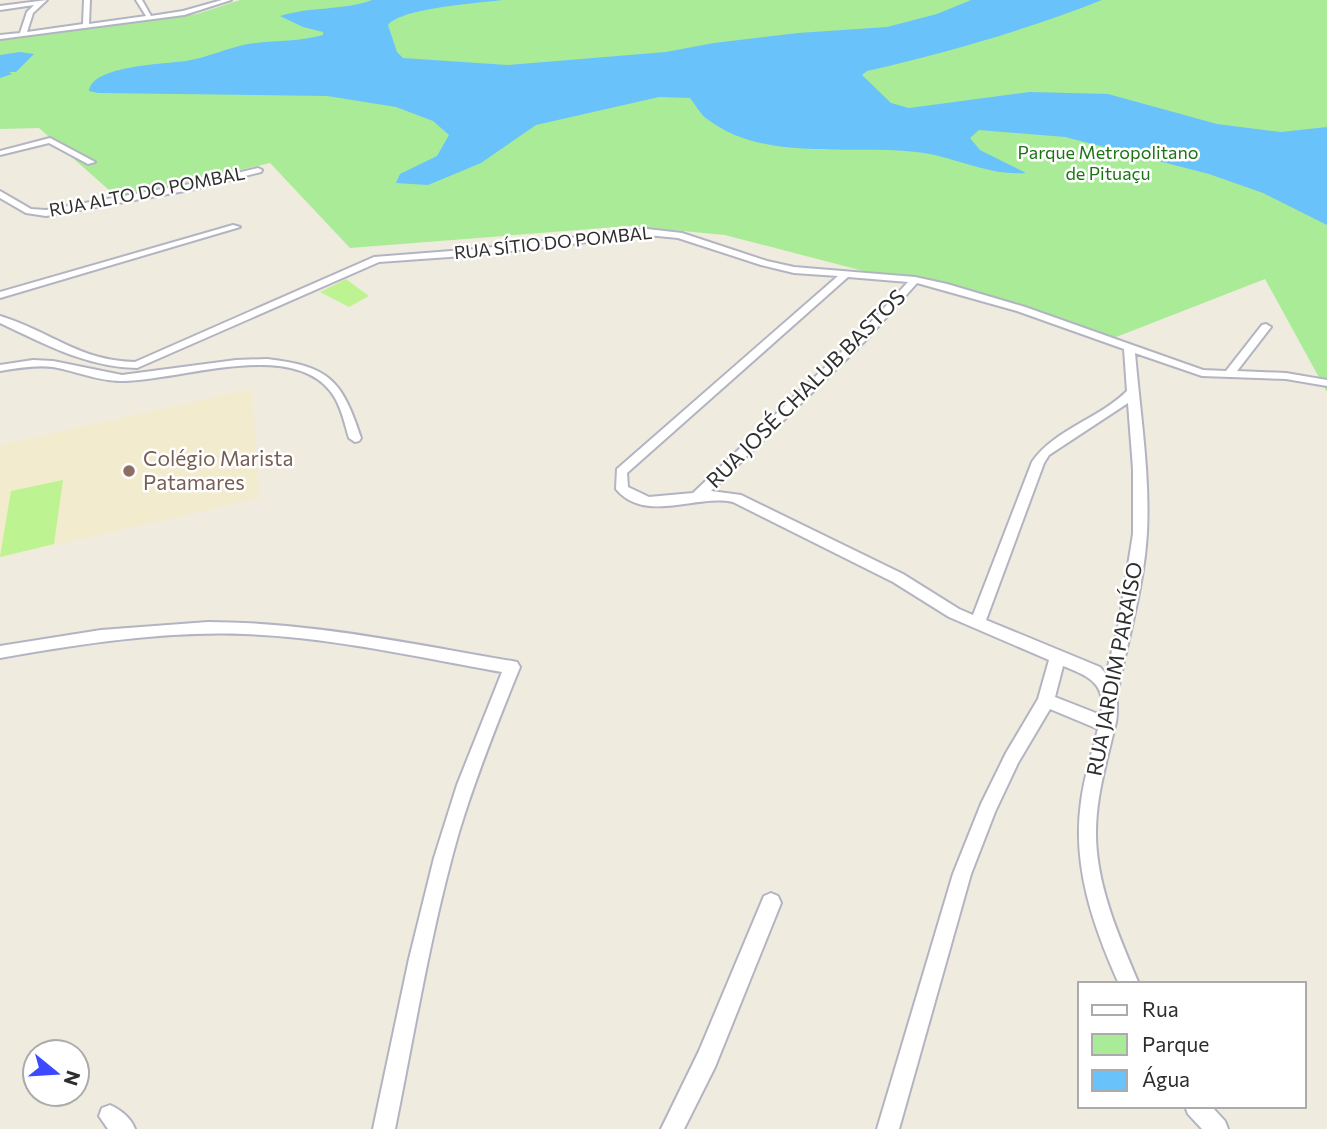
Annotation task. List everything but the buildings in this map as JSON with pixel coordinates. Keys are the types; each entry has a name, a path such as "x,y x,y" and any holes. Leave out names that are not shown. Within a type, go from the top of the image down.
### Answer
{"street":[{"path":"86,26 87,0"},
{"path":"139,0 149,17"},
{"path":"0,37 193,11 228,0"},
{"path":"254,0 267,0"},
{"path":"23,34 30,12 42,2"},
{"path":"0,8 42,2"},
{"path":"0,153 50,140 91,162"},
{"name":"RUA ALTO DO POMBAL","path":"0,194 29,211 46,213 190,187 258,170"},
{"path":"0,295 236,227"},
{"name":"RUA SÍTIO DO POMBAL","path":"0,319 79,355 114,364 137,365 377,259 477,253 632,232 679,235 779,267 915,280 994,300 1195,371 1286,376 1327,383"},
{"path":"845,275 621,472 622,489 631,497 659,503 725,494 736,498 898,578 954,613 1094,672 1103,681 1109,694"},
{"name":"RUA JOSÉ CHALUB BASTOS","path":"697,497 863,337 915,280"},
{"path":"1229,374 1266,327"},
{"name":"RUA JARDIM PARAÍSO","path":"1128,982 1104,929 1092,878 1087,840 1088,806 1110,710 1109,694 1125,628 1140,534 1140,479 1129,347"},
{"path":"0,368 51,364 120,378 227,363 281,363 311,372 327,381 338,393 355,438"},
{"path":"977,624 1038,462 1045,453 1119,405 1131,393"},
{"path":"0,652 113,637 227,628 275,630 341,639 512,667 469,778 443,855 421,945 384,1129"},
{"path":"888,1129 962,874 1007,768 1046,701 1057,657"},
{"path":"1046,701 1107,725"},
{"path":"672,1129 707,1059 771,903"},
{"path":"1198,1108 1217,1129"}],"shaded area":[{"name":"Colégio Marista Patamares","path":"252,389 259,498 0,558 0,445"}],"green space":[{"name":"Parque Metropolitano de Pituaçu","path":"240,0 1327,0 1327,392 1265,279 1111,339 994,298 936,282 875,274 725,235 629,226 350,248 270,163 118,198 39,128 0,129 0,39 197,14"},
{"path":"346,279 369,296 349,307 320,292"},
{"path":"63,480 54,544 0,557 11,491"}],"water":[{"path":"372,0 503,0 424,10 396,19 388,25 397,52 403,58 507,65 666,52 798,33 887,27 937,14 971,0 1102,0 1015,31 867,71 862,75 891,103 909,108 1030,92 1108,94 1217,124 1281,132 1327,127 1327,225 1263,193 1209,174 1065,137 979,130 970,138 980,150 1026,173 997,172 916,152 808,149 755,142 730,133 707,119 690,98 659,97 536,125 481,163 428,185 396,183 400,174 437,156 449,135 433,121 396,107 327,96 89,91 93,82 103,76 131,67 194,60 248,44 323,35 323,32 303,27 280,16"},
{"path":"20,52 34,54 16,72 9,72 12,74 0,78 0,55"}],"place":[{"name":"Colégio Marista Patamares","path":"129,471"}]}
